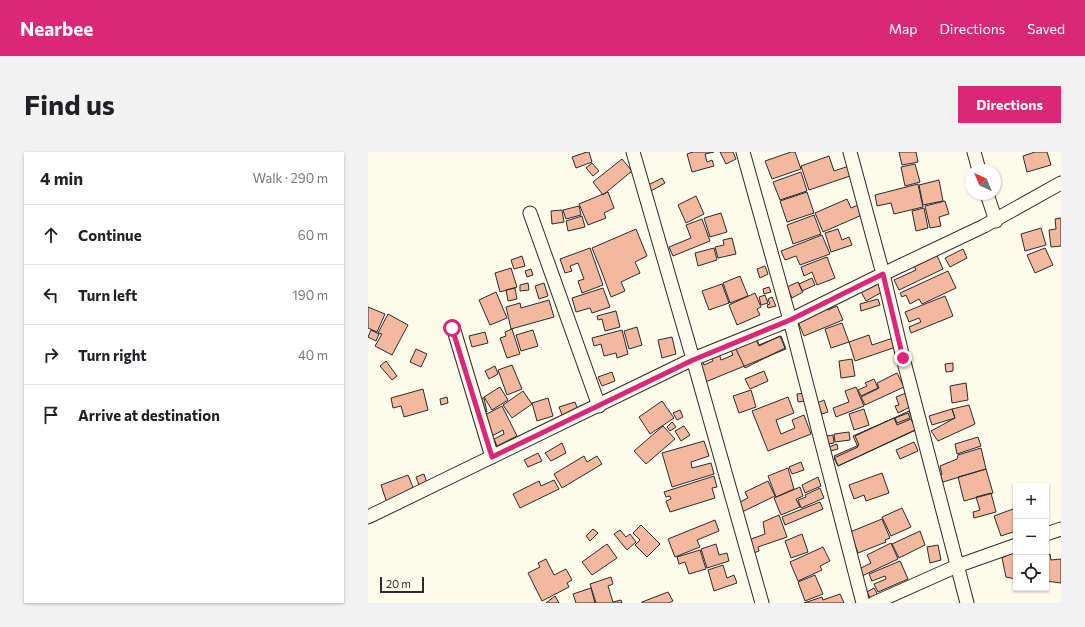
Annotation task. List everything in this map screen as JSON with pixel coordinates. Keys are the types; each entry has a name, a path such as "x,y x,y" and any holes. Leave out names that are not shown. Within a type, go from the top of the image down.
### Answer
{"street":[{"path":"633,152 762,603"},
{"path":"743,152 790,320 863,603"},
{"path":"850,152 883,274 903,358 967,603"},
{"path":"974,152 978,164"},
{"path":"368,517 693,360 790,320 996,220 1061,183"},
{"path":"989,200 996,220"},
{"path":"530,213 599,406"},
{"path":"452,328 492,457"},
{"path":"1049,533 1061,529"},
{"path":"874,603 957,566 1013,546"}],"building":[{"path":"589,152 592,162 576,168 572,157"},
{"path":"693,152 714,152 705,154 707,162 712,160 714,166 692,172 687,154"},
{"path":"720,152 733,152 736,159 726,164"},
{"path":"795,152 801,169 772,179 765,161"},
{"path":"899,152 916,152 918,162 902,165"},
{"path":"1035,152 1047,152 1051,165 1027,172 1023,156"},
{"path":"829,156 834,171 849,166 853,175 809,190 801,166"},
{"path":"622,159 632,171 603,195 593,182"},
{"path":"592,163 599,171 593,176 586,168"},
{"path":"915,164 920,182 905,186 901,167"},
{"path":"801,172 807,191 780,200 773,182"},
{"path":"662,178 665,183 651,191 648,185"},
{"path":"939,180 943,201 923,205 919,185"},
{"path":"918,184 923,207 894,214 891,203 877,206 875,195"},
{"path":"608,192 614,208 604,213 606,218 588,225 579,204"},
{"path":"807,192 814,213 787,222 780,201"},
{"path":"696,196 704,214 686,223 678,205"},
{"path":"847,199 851,208 858,205 862,215 823,232 815,213"},
{"path":"945,201 949,214 939,217 941,226 930,228 925,206"},
{"path":"579,206 581,215 566,219 563,210"},
{"path":"924,208 928,228 916,231 912,211"},
{"path":"562,210 564,222 552,224 551,211"},
{"path":"721,213 727,232 710,237 704,218"},
{"path":"814,215 821,234 793,244 787,225"},
{"path":"582,216 585,227 568,231 566,221"},
{"path":"1061,218 1061,246 1051,247 1049,230 1056,229 1055,219"},
{"path":"702,219 710,241 673,256 669,247 691,238 686,225"},
{"path":"1041,228 1046,245 1025,251 1021,234"},
{"path":"636,229 647,256 635,262 640,273 621,282 625,291 611,297 592,248"},
{"path":"838,229 842,240 849,237 852,245 831,252 825,233"},
{"path":"822,235 830,254 800,265 796,256 785,260 781,251"},
{"path":"732,238 736,254 718,258 715,247 724,245 723,240"},
{"path":"590,248 603,285 582,293 578,281 584,279 578,263 570,266 572,271 565,273 560,259"},
{"path":"714,248 717,260 698,266 695,253"},
{"path":"1045,248 1053,265 1035,273 1027,255"},
{"path":"963,249 967,258 950,267 945,258"},
{"path":"935,251 943,269 899,290 894,280 916,270 912,261"},
{"path":"522,256 525,266 514,269 511,260"},
{"path":"827,257 835,278 817,285 812,272 804,276 801,267"},
{"path":"765,266 768,274 760,278 757,269"},
{"path":"511,268 517,287 500,292 495,273"},
{"path":"531,269 533,275 527,277 525,271"},
{"path":"948,271 956,288 922,304 919,299 910,304 906,295 902,297 900,293"},
{"path":"740,276 748,296 730,303 723,283"},
{"path":"875,277 882,292 866,301 858,286"},
{"path":"812,278 815,285 802,291 799,284"},
{"path":"798,282 803,292 792,298 787,287"},
{"path":"528,283 529,290 520,291 520,285"},
{"path":"544,283 548,296 539,299 535,286"},
{"path":"722,284 729,303 709,310 702,291"},
{"path":"769,287 771,292 764,294 763,289"},
{"path":"515,288 517,299 508,301 506,290"},
{"path":"603,288 610,307 592,313 590,308 576,312 572,298"},
{"path":"496,292 507,318 490,325 479,300"},
{"path":"755,293 761,307 757,309 760,315 737,325 729,305"},
{"path":"765,295 768,303 761,305 759,297"},
{"path":"945,296 953,316 911,333 909,327 921,322 919,318 909,322 905,312"},
{"path":"772,297 776,306 768,308 767,305 770,304 768,299"},
{"path":"878,299 880,305 861,311 860,304"},
{"path":"549,300 554,317 511,329 506,307 520,303 521,308"},
{"path":"825,303 828,310 837,306 843,320 804,336 795,315"},
{"path":"368,307 385,314 377,332 368,328"},
{"path":"616,311 620,327 605,331 602,319 598,320 597,316"},
{"path":"388,314 408,325 392,355 375,346 382,334 378,333"},
{"path":"842,323 849,342 831,348 825,329"},
{"path":"637,327 642,345 629,349 624,331"},
{"path":"512,329 520,354 507,358 500,338 506,336 505,332"},
{"path":"371,330 379,334 376,341 368,337"},
{"path":"533,330 538,346 521,351 516,335"},
{"path":"622,330 628,354 617,358 616,353 604,356 601,344 594,346 592,338"},
{"path":"485,332 488,343 472,347 469,336"},
{"path":"869,335 872,345 893,338 896,347 855,361 849,342"},
{"path":"780,336 785,348 745,368 735,347 755,338 759,346"},
{"path":"781,336 786,349 703,383 694,361 702,358 704,365 713,361 711,357 719,353 721,360 733,355 730,348 756,337 759,345"},
{"path":"672,337 676,354 662,358 658,340"},
{"path":"416,349 427,354 421,367 410,362"},
{"path":"852,359 855,376 841,378 839,361"},
{"path":"386,361 397,376 392,380 380,366"},
{"path":"953,363 953,371 946,372 945,364"},
{"path":"512,365 522,389 507,395 498,370"},
{"path":"495,366 498,374 489,379 485,371"},
{"path":"764,371 768,381 750,389 745,379"},
{"path":"612,372 615,381 602,386 598,377"},
{"path":"897,373 904,387 865,405 861,397 879,388 877,383"},
{"path":"874,379 878,388 861,396 858,390 867,386 865,383"},
{"path":"966,383 968,400 952,403 950,386"},
{"path":"500,387 508,400 492,410 484,397"},
{"path":"856,387 864,406 836,417 833,408 849,402 845,391"},
{"path":"423,389 428,410 404,417 401,406 393,408 391,398"},
{"path":"751,390 756,407 739,413 733,396"},
{"path":"523,391 532,404 512,418 503,405"},
{"path":"805,393 806,401 798,402 797,394"},
{"path":"906,393 912,406 898,413 895,406 899,405 896,397"},
{"path":"447,397 448,403 441,405 440,399"},
{"path":"788,397 794,413 776,420 781,434 795,428 792,420 804,415 811,434 768,451 752,411"},
{"path":"484,398 487,412 481,413 477,399"},
{"path":"548,398 553,416 537,421 532,403"},
{"path":"824,400 828,412 822,414 817,403"},
{"path":"662,401 674,418 650,434 639,417"},
{"path":"575,402 578,410 562,415 559,407"},
{"path":"969,405 975,424 938,441 931,431 955,418 952,409"},
{"path":"502,406 517,436 497,446 494,439 504,434 503,430 492,436 483,416"},
{"path":"864,409 869,425 854,430 849,414"},
{"path":"952,409 955,418 932,425 929,416"},
{"path":"680,410 683,417 677,420 673,413"},
{"path":"909,411 917,429 838,466 834,456 859,445 855,436"},
{"path":"908,413 910,418 897,423 895,418"},
{"path":"894,418 897,425 911,419 916,430 838,466 834,458 858,447 853,436"},
{"path":"672,422 676,427 670,431 667,427"},
{"path":"663,426 675,439 646,464 634,451"},
{"path":"684,426 690,435 681,441 675,431"},
{"path":"849,432 850,440 835,442 834,434"},
{"path":"833,435 834,443 828,444 827,436"},
{"path":"978,437 981,446 957,454 955,444"},
{"path":"704,441 709,456 691,462 692,468 711,463 714,474 672,487 662,453"},
{"path":"914,442 918,451 900,459 896,450"},
{"path":"562,443 566,453 551,461 545,453"},
{"path":"837,444 838,449 830,451 829,447"},
{"path":"981,448 986,469 943,482 940,476 942,474 940,466 957,459 958,455"},
{"path":"538,453 542,461 528,467 524,460"},
{"path":"584,456 587,462 597,456 602,464 562,488 554,474"},
{"path":"801,462 804,470 792,474 789,467"},
{"path":"788,468 794,489 776,497 768,476"},
{"path":"986,469 993,493 964,501 958,477"},
{"path":"882,473 889,493 866,501 864,495 854,499 849,485"},
{"path":"424,474 428,486 420,488 416,477"},
{"path":"408,475 415,492 387,503 381,485"},
{"path":"714,476 717,487 712,488 715,498 670,512 666,501 671,499 670,496 666,497 664,492"},
{"path":"818,477 821,486 805,493 802,485"},
{"path":"554,480 559,489 520,508 513,494 539,481 541,486"},
{"path":"768,481 775,496 740,513 736,504 748,498 745,492"},
{"path":"800,487 803,496 796,499 800,507 781,515 774,498"},
{"path":"820,488 824,498 801,508 798,500"},
{"path":"991,493 996,512 974,518 973,512 980,510 976,497"},
{"path":"820,502 823,509 785,525 782,517"},
{"path":"902,508 911,527 891,536 882,517"},
{"path":"1013,509 1013,532 1001,536 994,516"},
{"path":"779,515 787,537 758,547 759,551 751,554 746,541 765,534 763,522"},
{"path":"882,519 890,538 885,540 886,542 858,553 850,532"},
{"path":"715,520 719,531 697,540 700,547 675,557 668,539"},
{"path":"641,525 660,544 647,557 635,545 640,540 633,533"},
{"path":"593,529 598,533 590,541 586,536"},
{"path":"620,530 626,537 630,534 636,542 627,550 614,534"},
{"path":"920,531 925,545 899,558 892,544"},
{"path":"802,534 808,552 791,558 785,541"},
{"path":"891,543 898,559 862,576 859,569 871,563 867,555"},
{"path":"607,544 617,558 592,575 582,562"},
{"path":"716,544 719,555 727,553 729,561 707,568 701,549"},
{"path":"938,545 941,560 930,563 927,547"},
{"path":"823,547 830,561 820,566 822,570 798,581 790,562"},
{"path":"700,550 706,569 689,574 685,562 679,564 677,557"},
{"path":"1013,552 1013,578 1006,577 1002,558"},
{"path":"1049,554 1051,560 1061,559 1061,583 1049,581"},
{"path":"546,559 554,575 566,569 572,580 567,583 569,587 542,601 528,573 540,567 538,563"},
{"path":"900,561 908,579 878,592 874,584 886,579 885,576 872,581 869,574"},
{"path":"723,565 727,578 734,575 737,583 714,591 708,570"},
{"path":"815,575 823,594 805,601 798,582"},
{"path":"611,577 613,584 608,586 613,602 621,600 622,603 596,603 590,584"},
{"path":"591,588 595,603 576,603 573,594"},
{"path":"874,588 878,595 871,599 867,592"},
{"path":"668,592 673,601 669,603 642,603 642,602"},
{"path":"840,594 844,603 804,603 822,597 823,600"},
{"path":"555,596 559,603 546,603"}],"route":[{"path":"452,328 492,457 693,360 790,320 883,274 903,358"}]}
